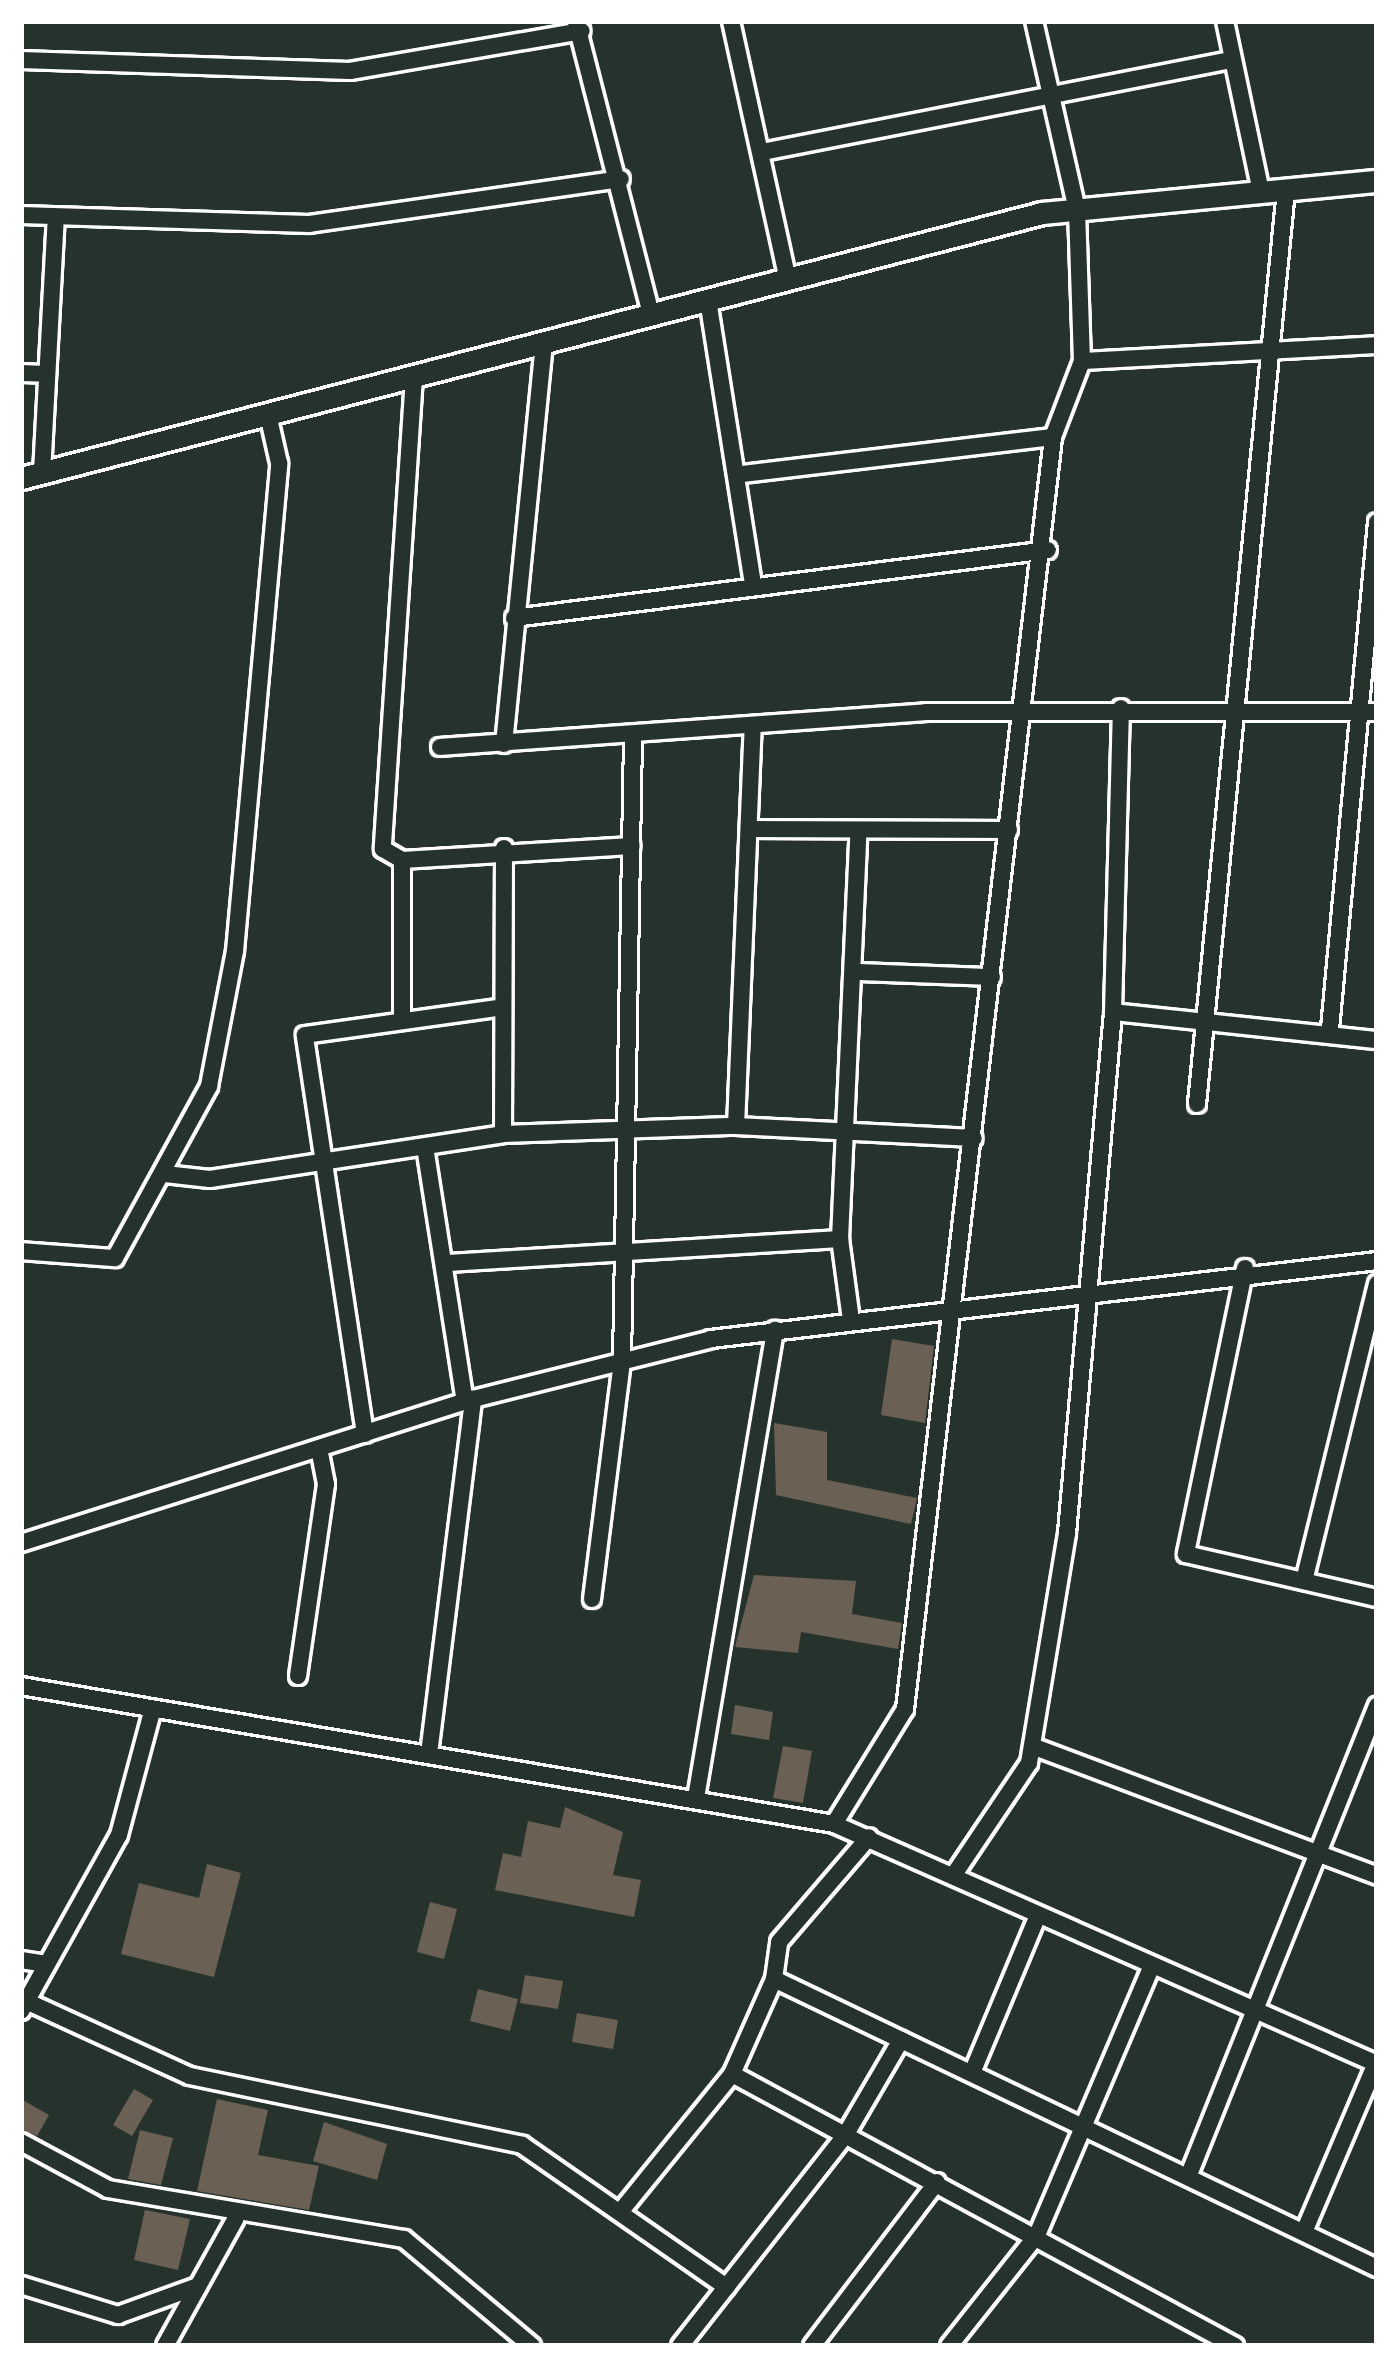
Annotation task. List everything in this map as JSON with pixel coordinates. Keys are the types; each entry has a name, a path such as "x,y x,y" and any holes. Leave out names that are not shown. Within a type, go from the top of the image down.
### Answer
{"street":[{"path":"731,21 767,151 788,280"},
{"path":"834,1824 904,1709 956,1306 1022,710 1048,550 1053,437 1082,361 1077,210 1047,98 1034,21"},
{"path":"1225,21 1261,192"},
{"path":"21,60 350,71 579,26 621,178 651,316"},
{"path":"767,151 1231,60"},
{"path":"21,215 309,224 621,178"},
{"path":"56,217 46,374 31,476 708,300 1077,210 1377,181"},
{"path":"1197,1104 1286,189"},
{"path":"708,300 742,474 753,583"},
{"path":"504,744 544,344"},
{"path":"1082,361 1272,356 1377,345"},
{"path":"21,373 46,374"},
{"path":"414,377 378,816 383,849 402,860 504,848 632,846"},
{"path":"21,1251 115,1258 209,1086 236,951 279,463 268,415"},
{"path":"742,474 1053,437"},
{"path":"1330,1029 1377,522"},
{"path":"514,618 753,583 1048,550"},
{"path":"952,1876 1032,1747 1088,1289 1113,1012 1121,708"},
{"path":"440,747 1022,710 1377,712"},
{"path":"736,1126 753,726"},
{"path":"592,1599 622,1361 633,736"},
{"path":"750,829 858,837 1009,830"},
{"path":"851,1320 840,1239 860,972 858,837"},
{"path":"503,1134 497,1008 504,848"},
{"path":"402,860 402,1014"},
{"path":"860,972 992,977"},
{"path":"365,1434 318,1162 305,1035 402,1014 497,1008"},
{"path":"1113,1012 1330,1029 1377,1040"},
{"path":"165,1174 318,1162 503,1134 736,1126 974,1138"},
{"path":"425,1147 469,1400 429,1754"},
{"path":"448,1263 622,1248 840,1239"},
{"path":"21,1543 469,1400 622,1361 775,1330 956,1306 1245,1268 1377,1261"},
{"path":"1245,1268 1186,1554 1377,1598"},
{"path":"1304,1581 1377,1284"},
{"path":"696,1798 775,1330"},
{"path":"298,1676 326,1484 319,1449"},
{"path":"21,1685 696,1798 834,1824 869,1838 1377,2063 1304,2232"},
{"path":"1188,2177 1373,1739 1377,1706"},
{"path":"153,1708 119,1835 24,2006 190,2076 522,2144 726,2287"},
{"path":"1032,1747 1377,1876"},
{"path":"620,2212 732,2074 774,1979 779,1942 869,1838"},
{"path":"972,2073 1038,1916"},
{"path":"21,1960 44,1964"},
{"path":"950,2346 1036,2235 1087,2128 1152,1966"},
{"path":"774,1979 1377,2267"},
{"path":"680,2346 846,2134 901,2040"},
{"path":"732,2074 1235,2346"},
{"path":"21,2142 108,2189 236,2218 404,2239 532,2346"},
{"path":"812,2346 937,2182"},
{"path":"164,2346 236,2218"},
{"path":"21,2285 118,2315 198,2286"}],"building":[{"path":"892,1339 934,1346 925,1423 881,1415"},
{"path":"774,1423 827,1432 827,1480 917,1498 911,1524 776,1495"},
{"path":"754,1575 856,1581 852,1614 902,1623 898,1649 801,1632 798,1653 735,1647"},
{"path":"735,1705 773,1712 769,1740 731,1734"},
{"path":"783,1746 812,1751 803,1803 773,1798"},
{"path":"565,1807 623,1832 613,1875 641,1880 634,1917 495,1890 503,1853 521,1857 528,1821 560,1828"},
{"path":"207,1864 241,1873 214,1977 121,1954 139,1883 199,1898"},
{"path":"430,1902 457,1909 444,1959 417,1952"},
{"path":"525,1975 563,1981 558,2009 520,2003"},
{"path":"478,1989 518,1999 510,2031 470,2021"},
{"path":"577,2013 618,2020 613,2049 572,2042"},
{"path":"134,2089 153,2100 132,2136 113,2125"},
{"path":"21,2099 49,2115 37,2136 21,2129"},
{"path":"217,2099 268,2110 258,2155 319,2166 309,2210 197,2191"},
{"path":"324,2122 387,2144 377,2180 313,2161"},
{"path":"140,2130 173,2138 161,2185 128,2179"},
{"path":"145,2210 190,2219 178,2270 134,2260"}]}
